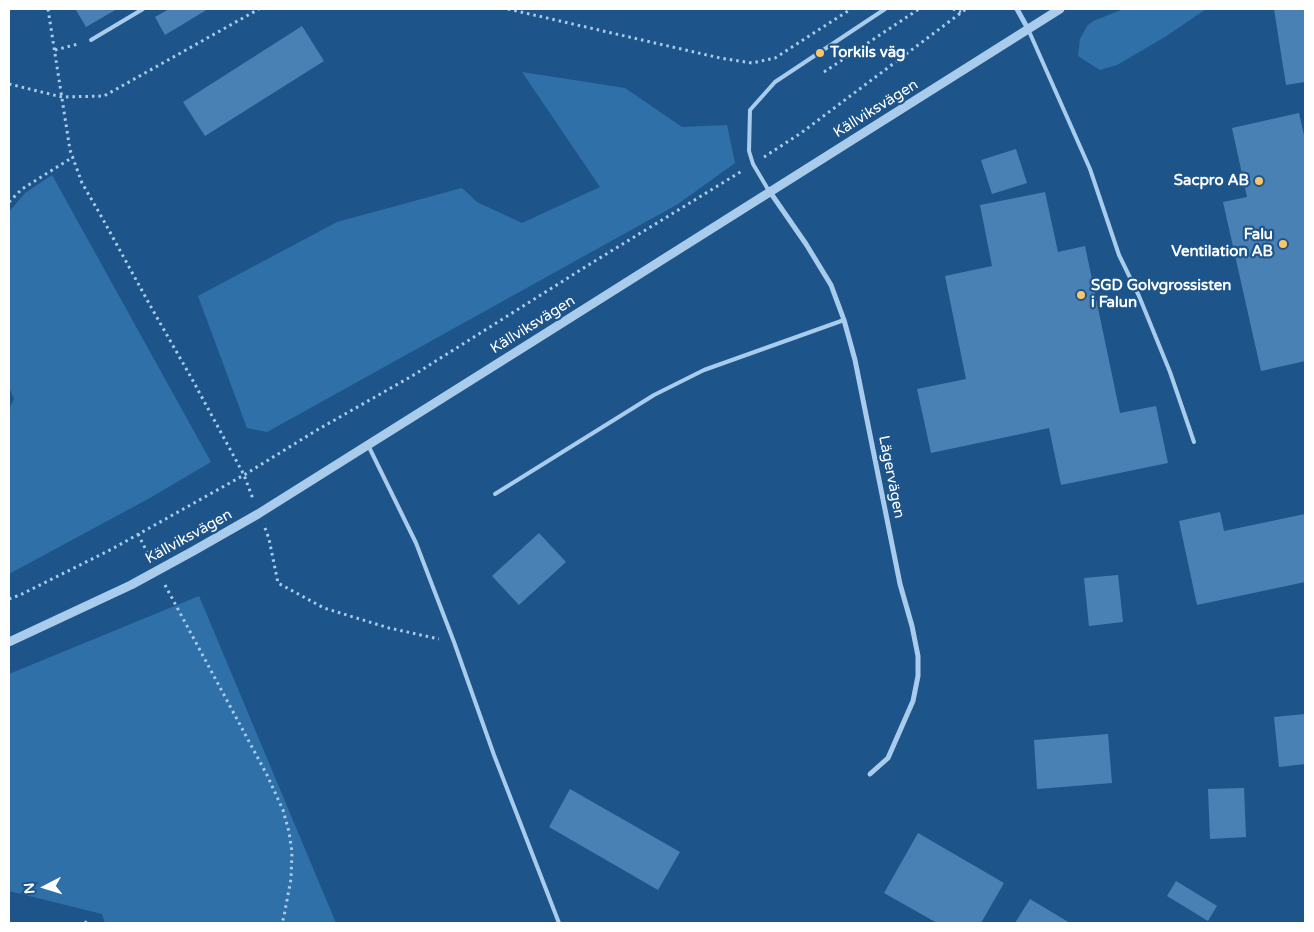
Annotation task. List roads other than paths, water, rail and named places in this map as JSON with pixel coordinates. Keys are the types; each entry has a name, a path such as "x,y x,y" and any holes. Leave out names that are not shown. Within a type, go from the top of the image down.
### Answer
{"street":[{"path":"1017,9 1028,29"},
{"name":"Källviksvägen","path":"9,642 131,585 258,514 1060,9"},
{"name":"Lägervägen","path":"770,192 831,284 844,320 855,360 900,584 918,656 918,676 913,701 888,758 870,774"}],"lane":[{"path":"91,40 144,9"},
{"path":"770,192 753,164 749,151 750,110 775,82 885,9"},
{"path":"1028,29 1090,169 1119,256 1139,296 1170,372 1194,442"},
{"path":"495,494 654,395 695,374 844,320"},
{"path":"368,445 416,543 494,755 559,923"}],"place":[{"name":"Torkils väg","path":"820,53"},
{"name":"Sacpro AB","path":"1259,181"},
{"name":"Falu Ventilation AB","path":"1283,244"},
{"name":"SGD Golvgrossisten i Falun","path":"1081,295"}]}
